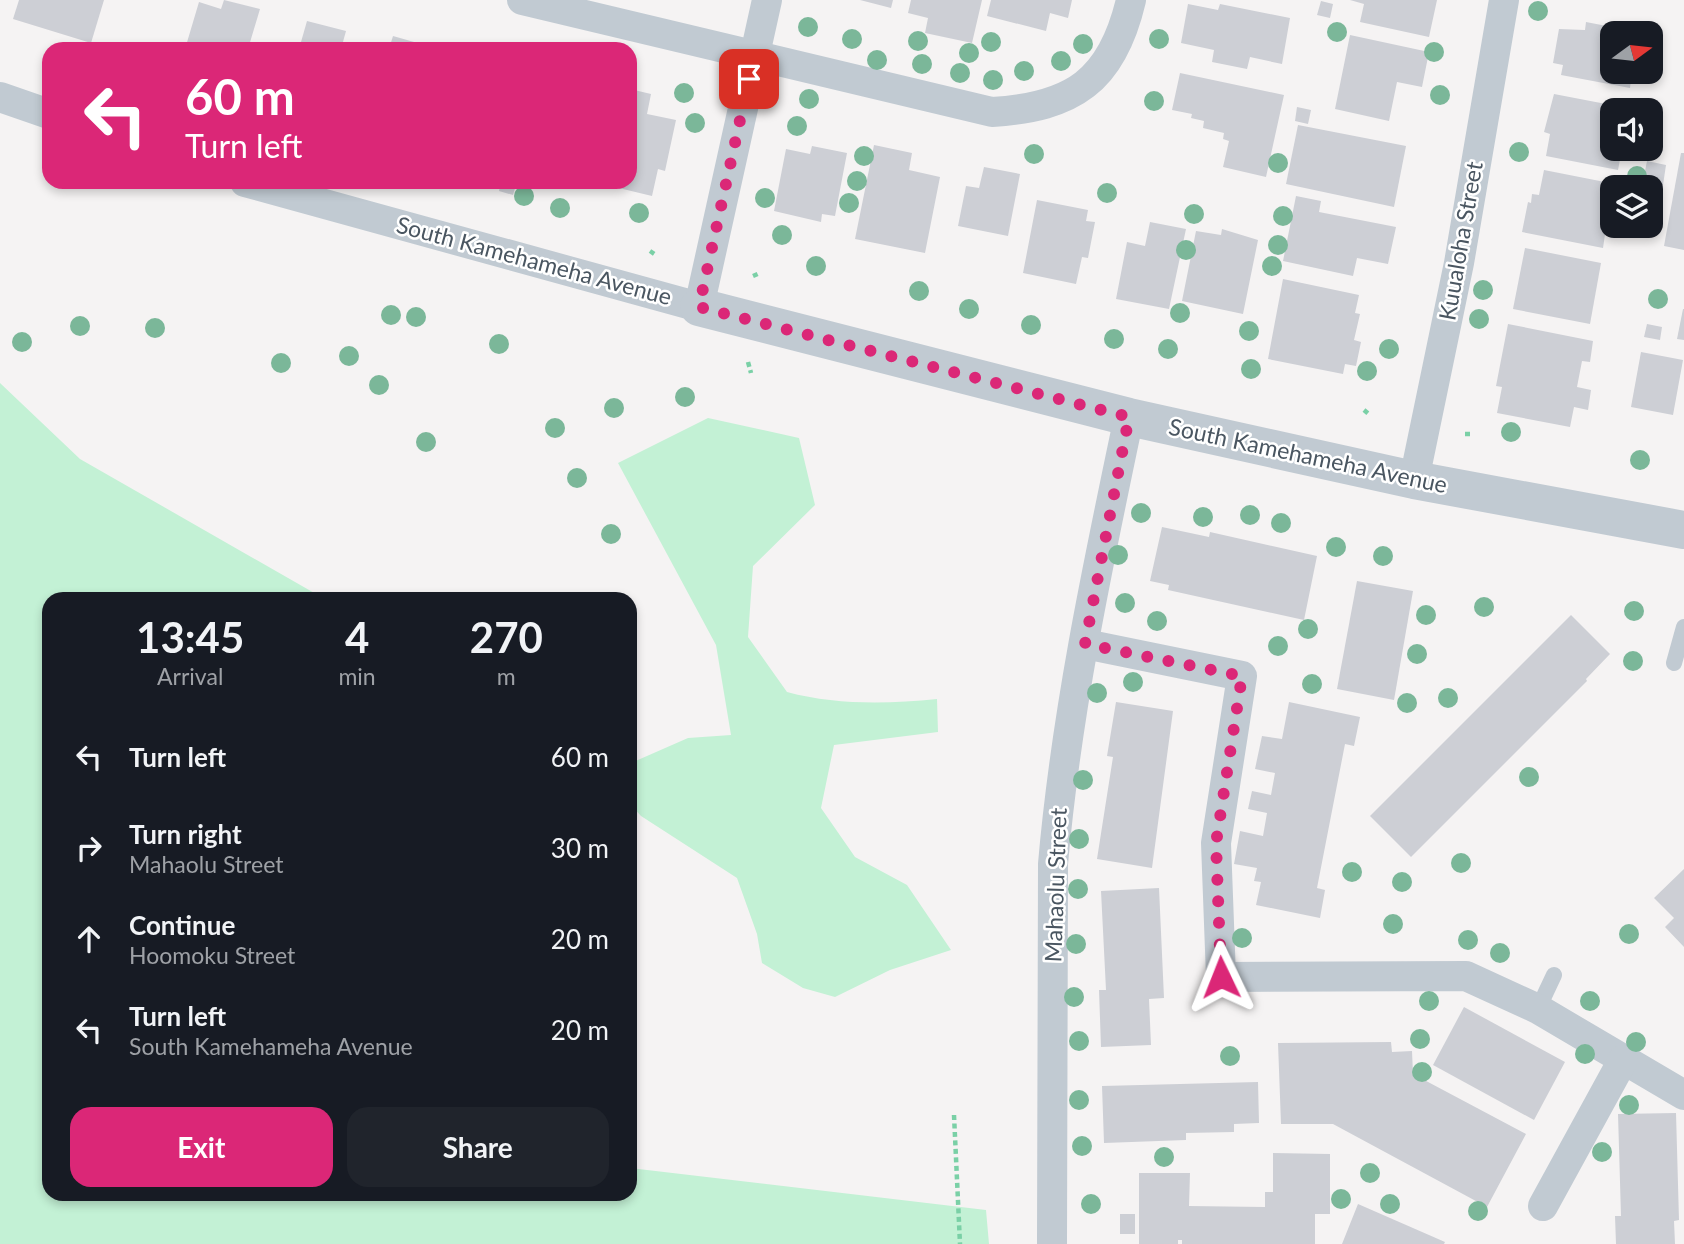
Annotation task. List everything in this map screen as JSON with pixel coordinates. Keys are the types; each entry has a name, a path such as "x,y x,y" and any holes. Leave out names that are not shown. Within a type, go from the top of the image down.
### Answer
{"street":[{"path":"522,0 992,112 1029,110 1061,101 1081,88 1108,57 1124,29 1131,0"},
{"path":"699,307 766,0"},
{"name":"Kuualoha Street","path":"1414,480 1460,263 1504,0"},
{"path":"0,97 42,112"},
{"name":"South Kamehameha Avenue","path":"270,189 699,307 1129,417 1414,480 1684,530"},
{"name":"Mahaolu Street","path":"1052,1244 1053,864 1057,812 1085,644 1129,417"},
{"path":"1085,644 1242,676 1216,843 1221,977 1466,976 1538,1009 1684,1095"},
{"path":"1543,1206 1623,1060"}],"lane":[{"path":"1674,663 1684,626"},
{"path":"1538,1009 1554,975"}],"path":[{"path":"650,251 656,255"},
{"path":"753,276 760,273"},
{"path":"747,362 751,373"},
{"path":"1364,410 1370,415"},
{"path":"954,1115 960,1244"}],"green space":[{"path":"0,383 80,459 313,592 42,592 42,1201 637,1201 637,1169 986,1210 989,1244 0,1244"},
{"path":"708,418 799,438 815,505 753,566 748,637 787,692 861,702 937,699 938,732 834,745 821,808 855,857 907,885 951,950 890,970 835,997 803,988 762,963 757,934 737,878 637,812 637,760 688,738 731,735 716,645 618,463"}],"building":[{"path":"19,0 104,0 91,42 13,19"},
{"path":"224,0 260,9 250,42 187,42 199,2 221,9"},
{"path":"860,0 893,0 891,8"},
{"path":"911,0 982,0 972,43 925,33 928,18 908,13"},
{"path":"991,0 1072,0 1068,18 1050,13 1046,31 987,16"},
{"path":"1350,0 1437,0 1429,37 1360,22 1364,4"},
{"path":"1321,1 1333,4 1330,18 1317,15"},
{"path":"1188,4 1218,10 1220,4 1290,18 1282,64 1250,57 1247,69 1212,62 1214,50 1181,43"},
{"path":"307,21 346,31 343,42 301,42"},
{"path":"1586,22 1600,25 1600,82 1561,75 1563,65 1553,63 1559,29 1585,30"},
{"path":"1350,35 1429,52 1422,87 1397,82 1389,121 1335,109"},
{"path":"393,36 414,42 391,42"},
{"path":"1180,73 1284,95 1266,177 1223,167 1229,141 1223,139 1224,133 1203,128 1204,121 1191,118 1192,114 1172,110"},
{"path":"1609,84 1630,84 1630,88"},
{"path":"637,91 651,94 647,114 676,120 665,171 658,169 652,196 623,189 637,189"},
{"path":"1554,94 1600,103 1600,161 1620,161 1618,170 1546,156 1550,134 1544,132"},
{"path":"1297,107 1311,110 1308,124 1295,121"},
{"path":"1298,125 1406,146 1394,207 1286,184"},
{"path":"874,145 912,153 909,170 940,177 925,253 855,239"},
{"path":"812,146 847,153 835,216 822,214 821,222 774,211 786,149 810,154"},
{"path":"1681,153 1684,153 1684,250 1664,246"},
{"path":"1647,161 1666,165 1663,185 1663,175 1644,175"},
{"path":"984,167 1020,174 1008,236 958,226 966,186 979,188"},
{"path":"1544,170 1600,181 1600,238 1604,238 1603,248 1522,232 1528,202 1531,203 1532,194 1539,195"},
{"path":"499,189 515,189 513,195"},
{"path":"1296,196 1321,201 1319,212 1396,227 1388,264 1357,258 1353,276 1283,261"},
{"path":"1037,200 1088,210 1086,221 1095,222 1088,258 1082,257 1076,284 1023,273"},
{"path":"1150,222 1186,229 1169,309 1116,299 1127,242 1145,246"},
{"path":"1222,229 1258,240 1243,314 1182,301 1196,231 1221,235"},
{"path":"1525,248 1601,263 1590,324 1513,309"},
{"path":"1283,279 1359,295 1355,313 1360,314 1354,340 1361,342 1356,366 1345,364 1343,374 1268,359"},
{"path":"1684,309 1684,340 1677,339"},
{"path":"1508,324 1593,341 1590,362 1582,361 1577,387 1591,390 1588,410 1574,407 1570,427 1497,413 1502,387 1496,386"},
{"path":"1647,324 1662,327 1660,340 1644,337"},
{"path":"1641,352 1683,360 1673,415 1631,407"},
{"path":"1162,527 1209,537 1210,532 1317,556 1304,620 1168,590 1169,585 1150,581"},
{"path":"1357,581 1413,591 1394,700 1337,689"},
{"path":"1571,615 1610,654 1587,681 1411,857 1370,816"},
{"path":"1116,702 1173,711 1152,868 1097,859 1113,757 1107,756"},
{"path":"1289,702 1360,717 1354,746 1345,744 1317,888 1325,890 1320,918 1256,905 1261,882 1254,881 1257,868 1234,864 1240,831 1263,836 1267,813 1248,809 1252,791 1271,795 1275,773 1255,769 1262,736 1282,739"},
{"path":"1684,869 1684,947 1665,927 1674,918 1654,898"},
{"path":"1159,888 1164,998 1149,999 1151,1045 1101,1047 1099,990 1106,990 1101,891"},
{"path":"1464,1007 1565,1062 1534,1120 1433,1065"},
{"path":"1391,1042 1392,1052 1412,1051 1413,1074 1526,1134 1487,1207 1333,1124 1281,1124 1278,1043"},
{"path":"1258,1082 1259,1123 1234,1124 1234,1132 1186,1133 1186,1140 1104,1143 1102,1086"},
{"path":"1676,1113 1679,1220 1674,1221 1675,1244 1616,1244 1615,1216 1621,1216 1618,1114"},
{"path":"1273,1153 1330,1154 1330,1214 1315,1214 1315,1244 1182,1244 1182,1240 1178,1240 1178,1244 1139,1244 1139,1173 1190,1173 1189,1206 1265,1207 1265,1192 1273,1192"},
{"path":"1358,1204 1445,1242 1342,1244"},
{"path":"1120,1214 1135,1214 1135,1234 1120,1234"}],"route":[{"path":"749,79 713,253 699,307 1129,417 1085,644 1242,676 1216,843 1221,977"}]}
